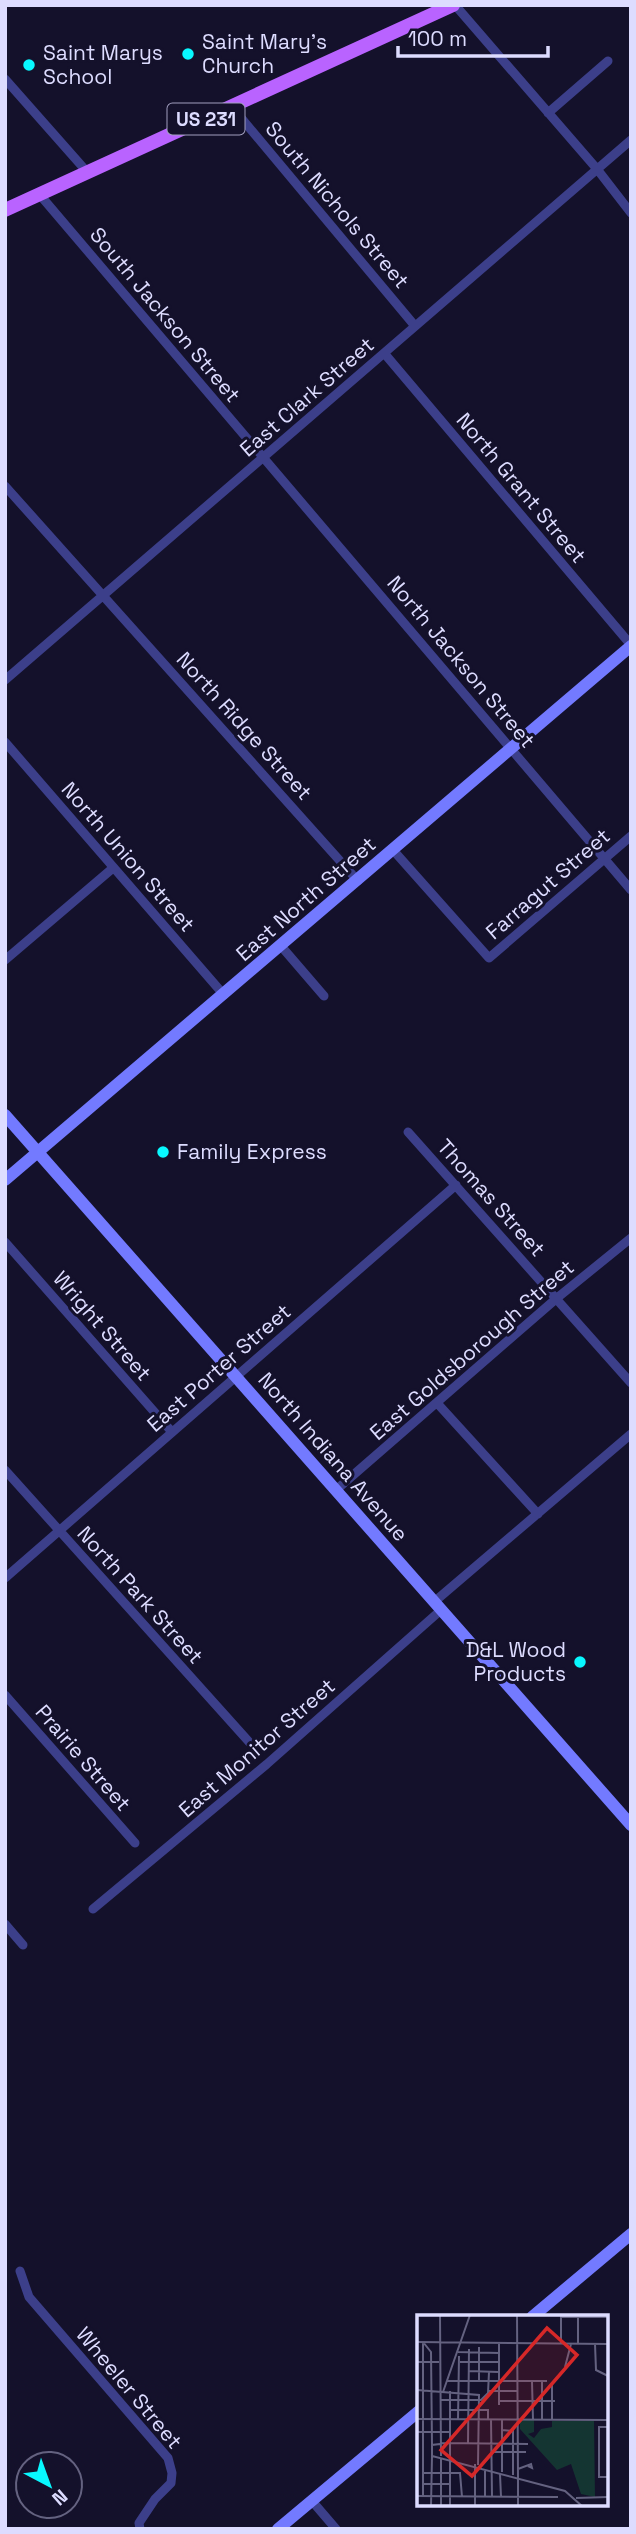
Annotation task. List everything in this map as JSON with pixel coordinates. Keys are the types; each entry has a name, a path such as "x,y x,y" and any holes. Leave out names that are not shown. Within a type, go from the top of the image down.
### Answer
{"main road":[{"name":"US 231","path":"5,210 454,5"}],"street":[{"path":"454,5 597,169 631,213"},
{"path":"548,113 608,61"},
{"path":"5,79 88,173"},
{"name":"South Nichols Street","path":"232,107 415,326"},
{"name":"East Clark Street","path":"5,680 631,140"},
{"name":"South Jackson Street","path":"40,195 263,457"},
{"name":"North Grant Street","path":"384,353 631,646"},
{"name":"North Jackson Street","path":"263,457 631,890"},
{"name":"North Ridge Street","path":"7,491 104,595 358,881"},
{"name":"East North Street","path":"5,1180 631,646"},
{"name":"North Union Street","path":"5,742 224,995"},
{"name":"Farragut Street","path":"393,850 489,958 631,836"},
{"path":"5,960 113,868"},
{"path":"281,946 324,996"},
{"name":"North Indiana Avenue","path":"5,1115 631,1825"},
{"name":"Thomas Street","path":"408,1132 631,1383"},
{"name":"East Porter Street","path":"5,1578 456,1185"},
{"name":"East Goldsborough Street","path":"336,1490 557,1298 631,1238"},
{"name":"Wright Street","path":"5,1242 172,1432"},
{"path":"438,1403 538,1514"},
{"name":"East Monitor Street","path":"93,1909 267,1764 538,1514 631,1434"},
{"name":"North Park Street","path":"5,1470 250,1743"},
{"name":"Prairie Street","path":"5,1695 135,1843"},
{"path":"5,1924 23,1945"},
{"path":"534,2315 631,2234"},
{"name":"Wheeler Street","path":"20,2271 29,2297 168,2458 172,2473 171,2483 144,2515 139,2524 140,2529"},
{"path":"278,2529 417,2413"},
{"path":"312,2501 336,2529"}],"place":[{"name":"Saint Mary's Church","path":"188,54"},
{"name":"Saint Marys School","path":"29,65"},
{"name":"Family Express","path":"163,1152"},
{"name":"D&L Wood Products","path":"580,1662"}]}
